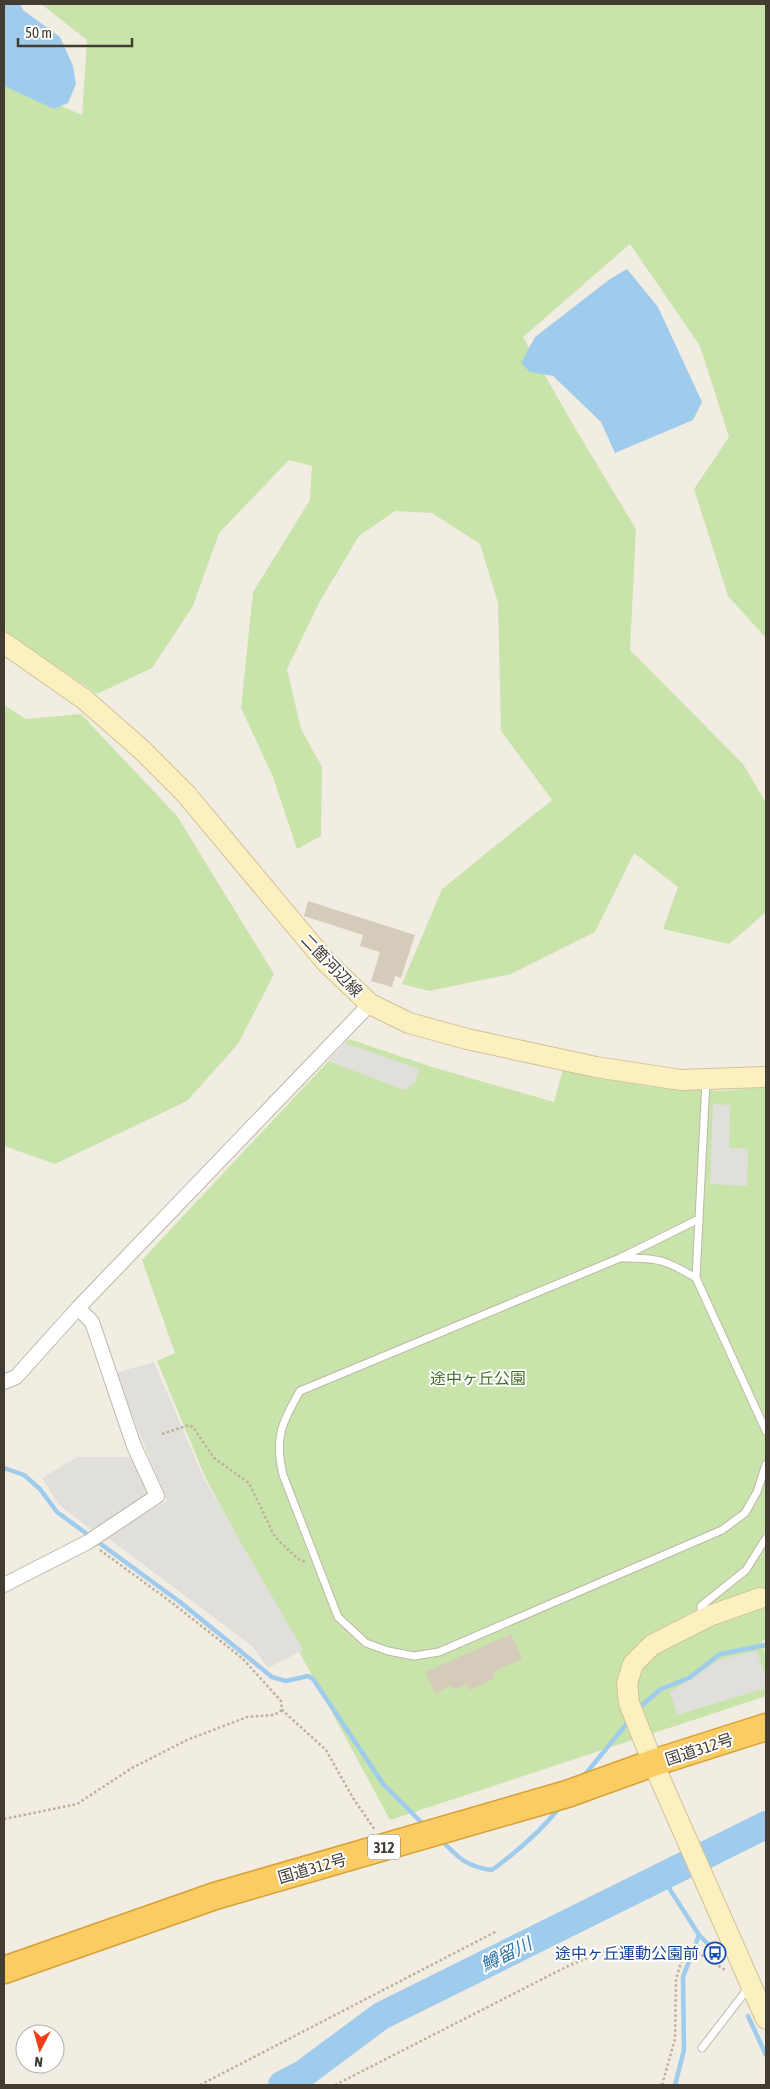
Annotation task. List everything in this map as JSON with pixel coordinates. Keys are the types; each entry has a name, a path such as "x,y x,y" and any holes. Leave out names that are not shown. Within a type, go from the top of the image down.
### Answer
{"highway":[{"name":"国道312号","path":"4,1970 215,1896 567,1794 653,1763 766,1727"}],"main road":[{"name":"二箇河辺線","path":"4,643 84,700 148,756 186,794 326,962 370,1004 409,1023 467,1039 645,1076 680,1080 766,1077"},
{"path":"763,1597 701,1620 652,1646 632,1664 627,1683 629,1703 653,1763 766,2019"}],"street":[{"path":"4,1382 16,1377 78,1308 370,1004"},
{"path":"4,1585 88,1542 157,1496 134,1446 92,1322 78,1308"}],"lane":[{"path":"706,1080 696,1278 766,1431"},
{"path":"699,1219 620,1258 300,1391 283,1421 279,1456 283,1475 338,1617 366,1643 388,1651 414,1656 438,1652 722,1530 745,1513 757,1492 766,1464"},
{"path":"620,1258 653,1258 672,1264 696,1278"},
{"path":"701,1620 701,1606 746,1570 766,1538"},
{"path":"702,2048 750,1985"}],"path":[{"path":"162,1434 189,1425 193,1427 214,1458 249,1483 275,1537 298,1559 319,1566"},
{"path":"88,1542 171,1602 242,1658 281,1701 282,1710 326,1750 386,1847"},
{"path":"4,1819 77,1804 132,1768 187,1740 247,1717 274,1715 282,1710"},
{"path":"200,2085 497,1931"},
{"path":"336,2085 566,1967 598,1953 630,1947 694,1950 750,1985"},
{"path":"662,2085 675,2039 676,1979 685,1950"}],"green space":[{"path":"41,4 766,4 766,638 728,596 694,489 729,437 700,346 630,244 523,337 636,529 630,650 743,764 766,803 766,912 729,944 663,929 678,887 634,853 595,932 511,974 429,991 402,984 442,889 552,800 501,731 498,603 480,544 432,513 395,511 359,536 320,601 287,669 301,729 322,767 321,836 297,849 273,777 241,708 253,592 310,500 312,466 289,460 219,533 193,606 152,668 97,694 5,631 4,633 4,81 82,115 87,40"},
{"path":"4,705 26,719 81,714 177,816 274,974 238,1044 187,1101 55,1164 4,1146"},
{"name":"途中ヶ丘公園","path":"349,1039 432,1067 554,1102 563,1069 651,1087 722,1091 766,1087 766,1639 762,1641 766,1659 766,1696 390,1820 206,1479 157,1361 175,1353 142,1260"}],"shaded area":[{"path":"345,1043 419,1069 415,1083 404,1090 328,1061"},
{"path":"713,1104 730,1105 729,1148 748,1149 747,1186 710,1184"},
{"path":"154,1362 204,1479 303,1650 268,1668 253,1647 107,1537 167,1501 115,1373"},
{"path":"77,1457 131,1457 150,1496 92,1530 58,1504 42,1478"},
{"path":"757,1651 766,1680 766,1688 677,1715 670,1692 721,1659"}],"water":[{"path":"4,4 20,4 23,10 60,37 73,66 76,84 68,103 54,109 4,86"},
{"path":"627,269 658,307 702,402 693,420 615,453 601,422 553,376 530,372 521,363 535,337 610,279"}],"building":[{"path":"308,901 415,935 401,978 395,976 392,987 371,981 380,952 360,946 363,935 304,916"},
{"path":"511,1634 522,1659 493,1672 495,1678 469,1690 466,1684 454,1690 452,1685 435,1693 425,1672"}],"waterway":[{"path":"4,1468 24,1475 40,1489 57,1512 180,1602 272,1677 286,1681 308,1676 313,1679 384,1785 426,1827"},
{"path":"638,1709 661,1689 689,1678 720,1654 766,1645"},
{"path":"583,1777 629,1721"},
{"path":"441,1840 463,1860 475,1866 492,1870 528,1841 560,1807"},
{"name":"鱒留川","path":"282,2085 303,2074 381,2016 766,1825"},
{"path":"662,1877 699,1935 708,1944"},
{"path":"675,2085 684,2050 683,1977 699,1935"},
{"path":"748,2016 766,2055"}],"place":[{"name":"途中ヶ丘運動公園前","path":"715,1953"}]}
